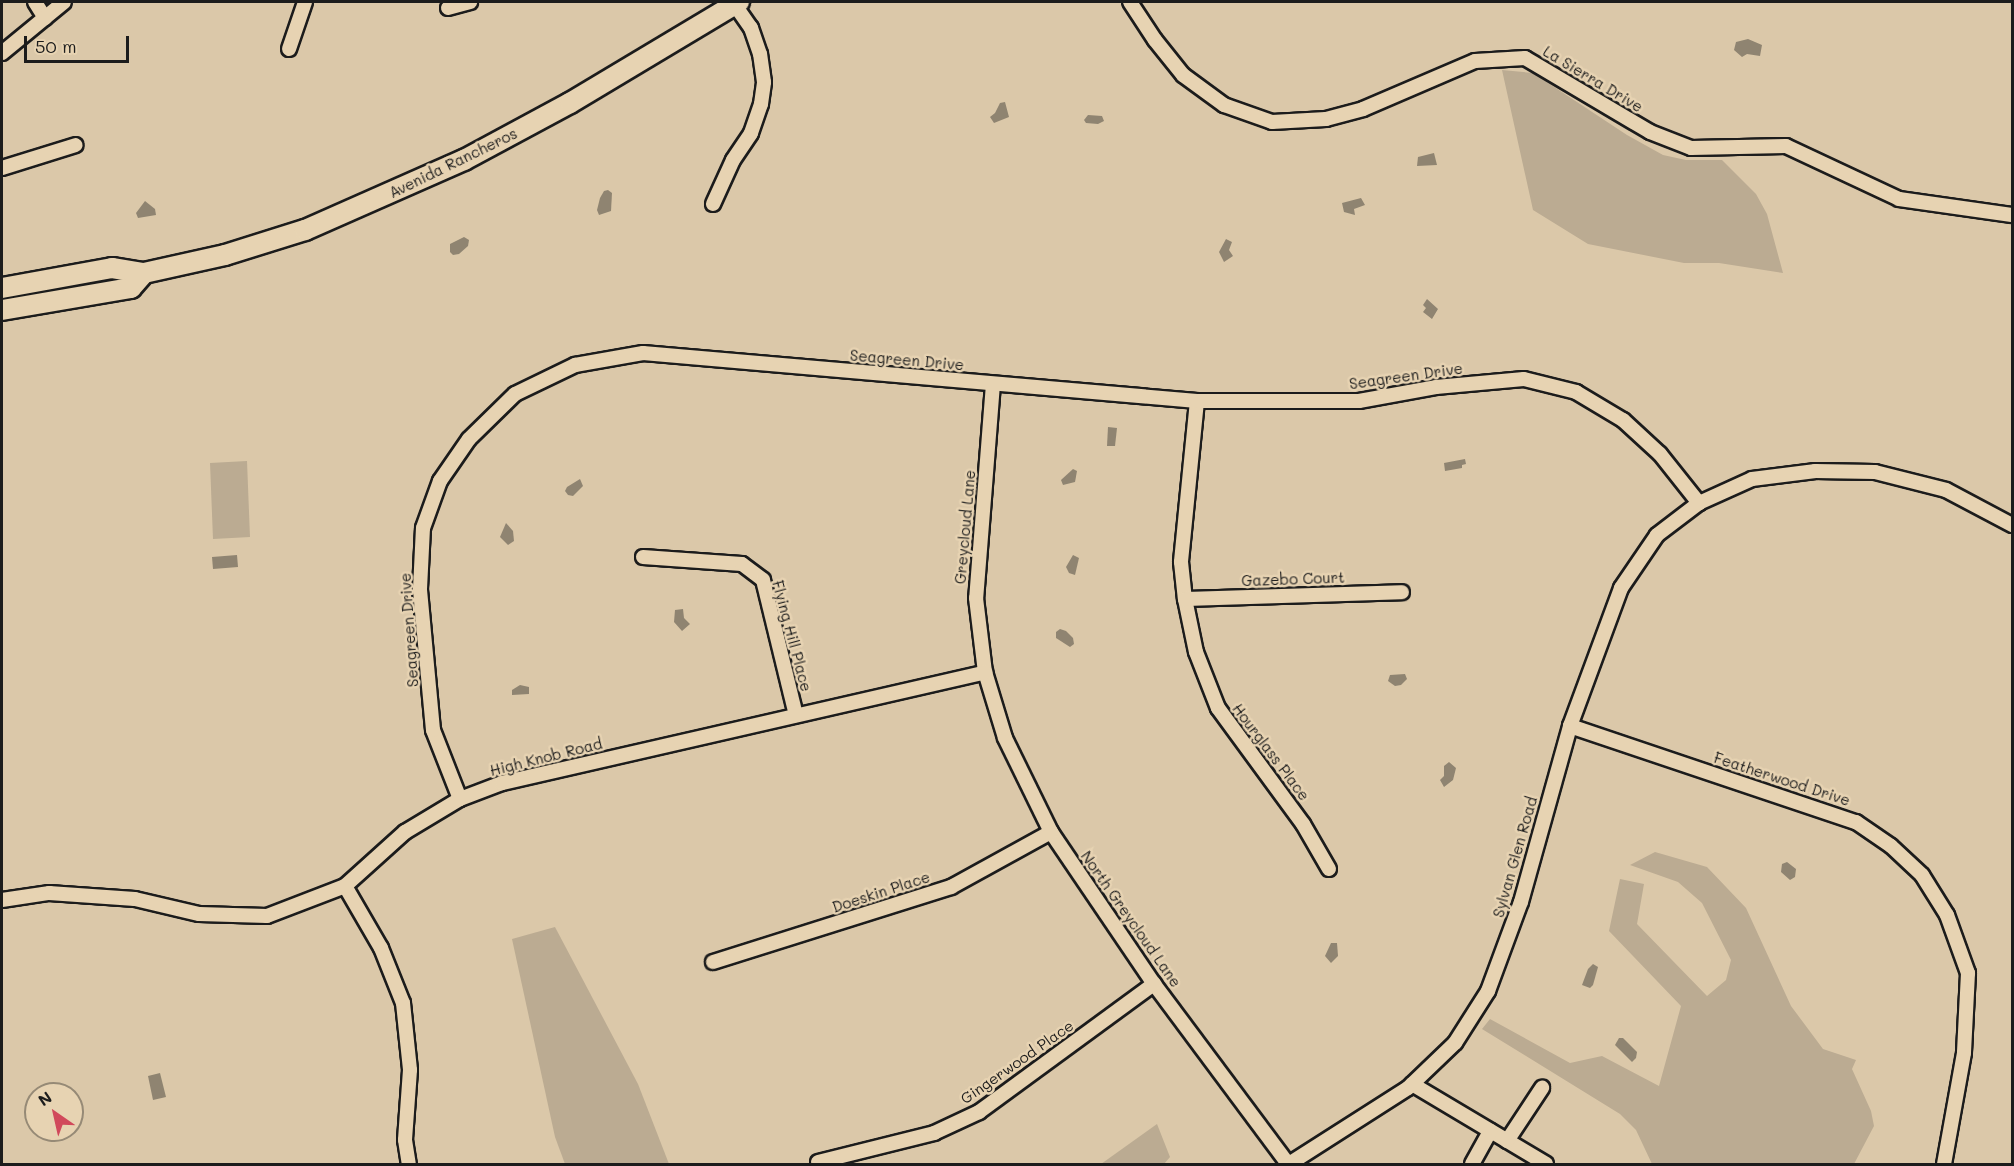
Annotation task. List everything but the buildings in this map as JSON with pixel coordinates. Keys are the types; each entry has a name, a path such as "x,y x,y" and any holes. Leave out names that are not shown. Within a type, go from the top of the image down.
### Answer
{"main road":[{"name":"Avenida Rancheros","path":"2,288 112,268 144,273 225,255 305,230 464,160 570,103 736,2"},
{"name":"Avenida Rancheros","path":"2,310 131,288 144,273"}],"street":[{"path":"35,2 45,18"},
{"path":"2,53 64,2"},
{"path":"290,49 305,2"},
{"path":"448,8 470,2"},
{"path":"713,204 733,160 751,133 761,104 764,82 760,54 751,28 736,2"},
{"name":"La Sierra Drive","path":"1130,2 1155,40 1183,75 1224,105 1272,122 1326,119 1363,109 1475,61 1525,58 1650,132 1691,148 1785,146 1899,199 2013,215"},
{"path":"2,168 76,145"},
{"name":"Seagreen Drive","path":"460,799 433,730 420,589 423,528 440,481 469,439 515,394 576,365 643,353 1197,400 1359,401 1436,387 1524,379 1576,392 1623,420 1660,454 1699,503"},
{"name":"Greycloud Lane","path":"985,672 976,598 993,384"},
{"name":"Hourglass Place","path":"1197,400 1180,562 1196,652 1218,708 1303,824 1329,869"},
{"name":"Sylvan Glen Road","path":"1288,1164 1412,1084 1455,1043 1488,991 1521,902 1570,726 1621,588 1657,535 1699,503 1752,479 1815,471 1875,472 1946,490 2013,525"},
{"name":"Flying Hill Place","path":"643,557 742,564 763,580 796,715"},
{"name":"Gazebo Court","path":"1185,599 1402,592"},
{"name":"High Knob Road","path":"2,900 49,893 135,899 199,914 267,916 345,886 405,832 460,799 502,783 985,672"},
{"name":"North Greycloud Lane","path":"985,672 1005,738 1051,832 1154,984 1288,1164"},
{"name":"Featherwood Drive","path":"1570,726 1856,822 1891,846 1922,875 1947,915 1968,973 1964,1053 1944,1164"},
{"name":"Doeskin Place","path":"713,962 951,887 1051,832"},
{"path":"345,886 381,948 403,1003 410,1070 405,1140 409,1164"},
{"name":"Gingerwood Place","path":"819,1161 934,1134 979,1112 1154,984"},
{"path":"1412,1084 1546,1164"},
{"path":"1507,1141 1542,1088"},
{"path":"1472,1164 1490,1131"}],"shaded area":[{"path":"1748,39 1762,45 1760,56 1747,54 1742,57 1734,50 1736,42"},
{"path":"1502,70 1533,73 1627,135 1663,155 1686,160 1722,160 1756,194 1767,214 1783,273 1719,263 1684,263 1588,244 1533,210"},
{"path":"1005,102 1009,117 994,123 990,117 1000,103"},
{"path":"1088,115 1102,116 1104,121 1098,124 1086,123 1084,120"},
{"path":"1434,153 1437,165 1417,166 1418,157"},
{"path":"608,190 612,193 611,211 599,215 597,210 600,198 604,191"},
{"path":"1361,198 1365,205 1354,209 1355,215 1344,212 1342,203"},
{"path":"145,201 155,209 156,215 138,218 136,213"},
{"path":"464,237 469,240 468,246 459,254 453,255 450,252 450,244"},
{"path":"1226,239 1232,242 1229,250 1233,256 1224,262 1219,252"},
{"path":"126,273 64,294 2,306 2,291"},
{"path":"1427,299 1438,309 1432,319 1423,312 1426,308 1423,305"},
{"path":"1108,427 1117,428 1115,446 1107,446"},
{"path":"1465,459 1466,464 1462,465 1462,468 1445,471 1444,463"},
{"path":"247,461 250,537 213,539 210,463"},
{"path":"1073,469 1077,471 1075,482 1063,485 1061,480"},
{"path":"580,479 583,486 573,496 568,495 565,491 567,487"},
{"path":"506,523 513,531 514,541 508,545 500,537"},
{"path":"237,555 238,567 213,569 212,557"},
{"path":"1073,555 1079,558 1075,575 1069,573 1066,567"},
{"path":"683,609 684,618 690,624 682,631 674,622 675,610"},
{"path":"1060,629 1073,638 1074,644 1070,647 1056,638 1056,632"},
{"path":"1405,674 1407,679 1401,685 1395,686 1388,681 1390,675"},
{"path":"520,685 529,687 529,694 512,695 512,690"},
{"path":"1449,762 1456,768 1453,780 1444,787 1440,780 1444,776 1444,766"},
{"path":"1655,852 1707,867 1746,908 1791,1006 1823,1049 1856,1060 1852,1069 1871,1111 1874,1126 1854,1164 1652,1164 1636,1130 1620,1114 1482,1029 1490,1019 1570,1063 1602,1056 1659,1086 1681,1006 1609,931 1620,879 1644,884 1637,924 1707,996 1726,980 1731,960 1702,903 1678,882 1630,865"},
{"path":"1787,862 1796,869 1795,877 1790,880 1781,872 1782,864"},
{"path":"555,927 638,1084 669,1164 565,1164 555,1137 512,939"},
{"path":"1331,943 1337,943 1338,956 1331,963 1325,956"},
{"path":"1593,964 1598,967 1590,988 1582,985 1588,969"},
{"path":"1619,1038 1623,1038 1637,1052 1632,1062 1615,1045"},
{"path":"160,1073 166,1097 153,1100 148,1076"},
{"path":"1157,1124 1170,1157 1164,1164 1101,1164"}]}
